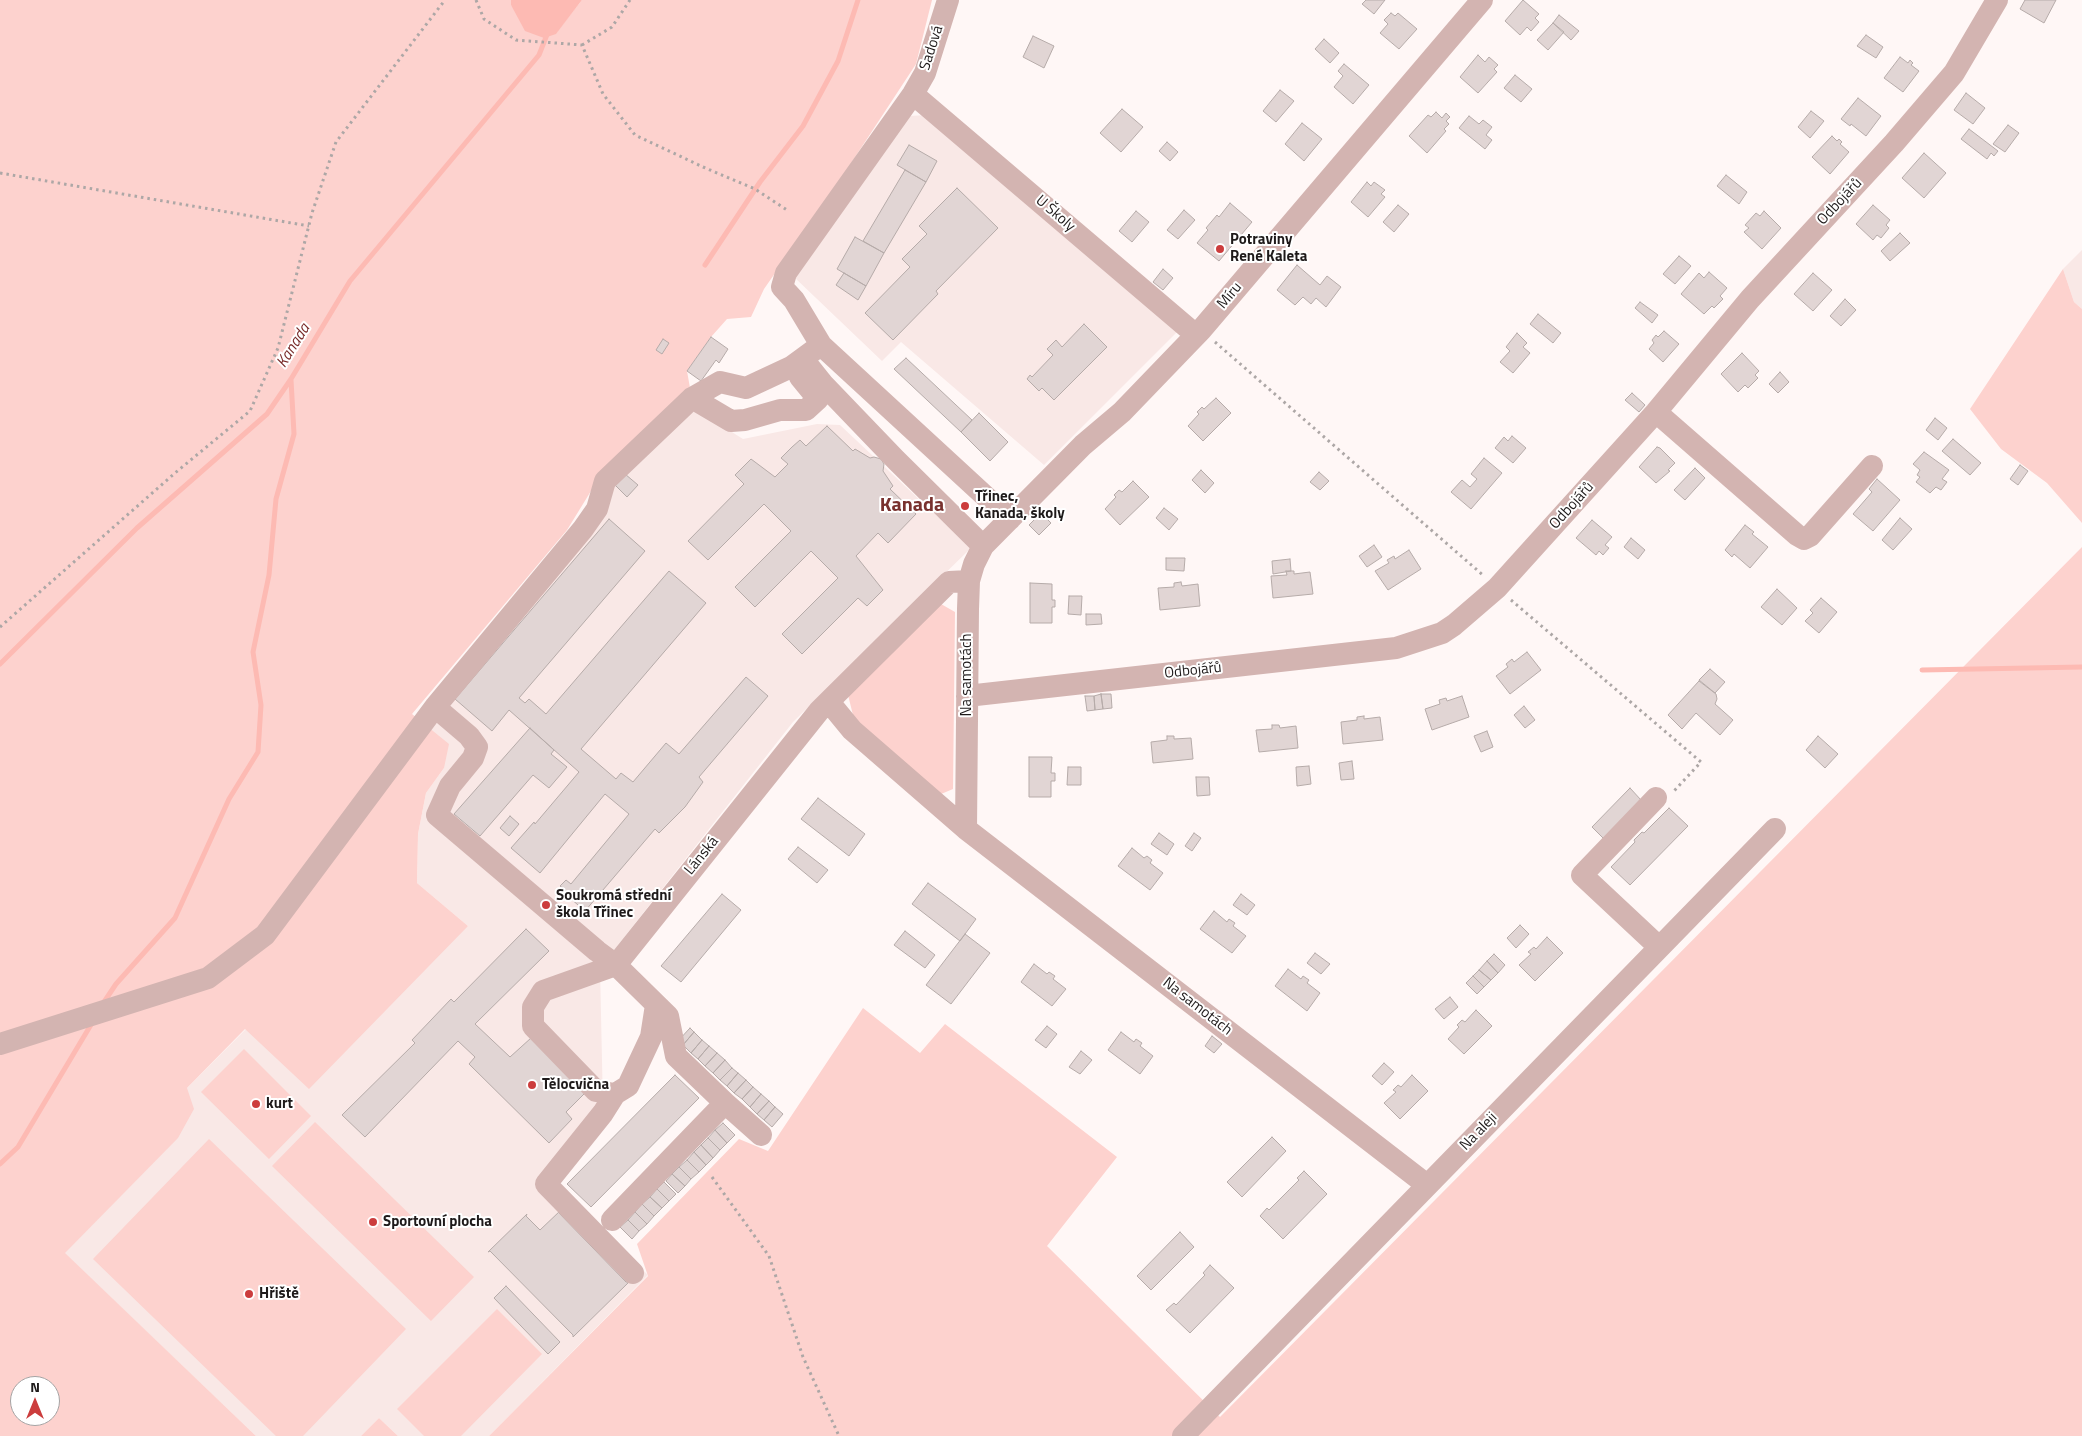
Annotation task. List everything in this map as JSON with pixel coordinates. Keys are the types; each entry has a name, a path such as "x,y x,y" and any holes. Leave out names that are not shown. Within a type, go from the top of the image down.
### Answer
{"street":[{"name":"Sadová","path":"948,0 925,74 913,94 786,273 782,287 794,300 821,345 1010,519"},
{"name":"Míru","path":"970,581 974,564 983,546 1083,446 1122,412 1198,333 1482,0"},
{"name":"Odbojářů","path":"967,696 1396,648 1442,633 1497,588 1656,412 1750,299 1894,143 1954,74 1997,0"},
{"name":"U Školy","path":"913,94 1198,333"},
{"path":"0,1044 208,978 265,935 435,707 583,529 598,509 606,481 692,398 720,382 746,388 797,363 821,345"},
{"path":"692,398 731,421 745,420 780,410 806,410 818,399 797,363"},
{"path":"797,363 823,384 983,546"},
{"path":"1656,412 1797,535 1804,539 1810,536 1872,466"},
{"name":"Na samotách","path":"966,829 970,581"},
{"name":"Lánská","path":"616,965 819,711 949,582 970,581"},
{"name":"Na samotách","path":"829,702 852,730 966,829 1428,1185"},
{"path":"435,707 469,736 478,747 473,758 450,786 437,815 616,965 668,1016 676,1056 761,1134"},
{"path":"1656,798 1582,875 1659,947"},
{"name":"Na aleji","path":"1183,1436 1775,829"},
{"path":"615,1094 596,1091 533,1026 533,1008 543,991 616,965"},
{"path":"633,1273 546,1184 603,1113 615,1094 628,1086 651,1037 656,1006"},
{"path":"612,1220 725,1103"}],"path":[{"path":"0,627 175,473 250,411 278,348 309,226 336,142 445,0"},
{"path":"476,0 484,20 516,40 582,45 612,28 630,0"},
{"path":"582,45 603,94 635,135 755,189 787,210"},
{"path":"0,173 309,226"},
{"path":"1198,333 1701,762 1669,796 1656,798"},
{"path":"712,1177 770,1256 803,1357 839,1436"}],"shaded area":[{"path":"0,0 511,0 511,5 556,33 582,0 932,0 916,64 842,177 764,289 751,317 727,319 711,337 687,371 690,388 599,478 567,530 412,714 449,744 444,768 426,793 418,834 417,883 468,926 309,1089 245,1029 187,1088 194,1109 178,1138 65,1253 256,1436 0,1436"},
{"path":"511,0 582,0 556,34 544,38 525,31 511,5"},
{"path":"928,115 1177,332 1044,465 901,342 882,361 794,277 909,116"},
{"path":"2082,250 2082,309 2074,302 2063,269"},
{"path":"2063,269 2074,302 2082,309 2082,523 2047,483 2001,449 1970,409"},
{"name":"Soukromá střední škola Třinec","path":"692,407 743,439 817,424 840,425 971,548 793,722 600,968 603,1107 544,1173 648,1275 489,1436 398,1436 379,1418 361,1436 256,1436 64,1253 177,1138 187,1088 246,1029 468,926 417,883 418,834 426,793 444,768 426,726 613,484"},
{"path":"2082,547 2082,1436 489,1436 648,1276 637,1244 739,1139 768,1151 863,1008 920,1053 945,1024 1117,1157 1047,1246 1220,1417"},
{"path":"941,604 955,612 953,789 934,797 856,727 848,695"},
{"name":"kurt","path":"244,1049 311,1116 269,1159 201,1092"},
{"name":"Sportovní plocha","path":"315,1122 474,1277 431,1321 272,1166"},
{"name":"Hřiště","path":"209,1139 406,1329 303,1436 276,1436 93,1259"},
{"path":"497,1309 542,1354 461,1436 424,1436 397,1409"},
{"path":"379,1418 398,1436 361,1436"}],"building":[{"path":"1366,0 1385,0 1374,14 1362,4"},
{"path":"1523,0 1539,14 1535,18 1539,22 1531,31 1527,27 1520,35 1505,21"},
{"path":"2025,0 2056,0 2044,23 2020,9"},
{"path":"1391,13 1395,16 1398,13 1417,29 1399,49 1380,33 1388,24 1384,20"},
{"path":"1559,15 1579,31 1571,40 1553,23"},
{"path":"1553,23 1564,32 1548,50 1537,40"},
{"path":"1866,35 1883,47 1876,58 1857,46"},
{"path":"1033,36 1054,46 1044,68 1023,57"},
{"path":"1324,39 1339,53 1330,63 1315,49"},
{"path":"1478,55 1485,62 1489,57 1498,65 1494,69 1497,72 1478,93 1460,77"},
{"path":"1900,57 1908,63 1910,60 1913,63 1911,65 1919,71 1903,92 1884,78"},
{"path":"1344,64 1369,85 1353,104 1334,87 1343,76 1338,71"},
{"path":"1515,75 1532,89 1521,102 1504,88"},
{"path":"1280,90 1294,101 1276,122 1263,111"},
{"path":"1966,93 1985,108 1973,124 1954,110"},
{"path":"1858,98 1881,116 1866,136 1841,119"},
{"path":"1122,109 1143,127 1121,152 1100,133"},
{"path":"1811,111 1824,121 1810,138 1798,127"},
{"path":"1436,112 1442,118 1446,113 1450,117 1446,121 1449,124 1444,129 1446,131 1427,153 1409,136 1428,115 1431,117"},
{"path":"1469,116 1479,124 1483,120 1492,127 1486,135 1492,140 1485,149 1459,128"},
{"path":"1302,123 1322,139 1304,161 1285,144"},
{"path":"2008,125 2019,133 2005,152 1993,144"},
{"path":"1969,129 1998,151 1994,156 1991,153 1987,159 1961,139"},
{"path":"1832,136 1837,141 1839,139 1842,142 1840,144 1849,152 1830,174 1812,157"},
{"path":"1167,142 1178,152 1170,161 1159,151"},
{"path":"909,145 937,161 926,182 897,165"},
{"path":"1924,153 1946,173 1924,198 1902,178"},
{"path":"905,170 926,182 884,253 863,241"},
{"path":"1726,175 1747,192 1739,204 1717,186"},
{"path":"1367,182 1371,186 1374,182 1385,190 1381,194 1385,197 1368,217 1351,202"},
{"path":"957,188 998,228 936,291 938,294 893,340 865,313 910,267 902,259 927,234 919,226"},
{"path":"1230,203 1252,222 1219,261 1197,243 1208,230 1206,228 1217,215 1219,217"},
{"path":"1398,205 1409,214 1394,232 1383,222"},
{"path":"1873,205 1890,220 1886,225 1889,228 1881,238 1877,235 1873,240 1856,224"},
{"path":"1184,210 1195,220 1178,239 1167,230"},
{"path":"1136,211 1149,222 1132,242 1119,231"},
{"path":"1764,211 1781,228 1762,249 1744,232 1749,228 1745,225 1756,213 1760,216"},
{"path":"1900,233 1910,243 1890,261 1881,251"},
{"path":"855,237 884,253 866,286 837,269"},
{"path":"1679,256 1691,266 1675,284 1663,274"},
{"path":"1297,265 1320,285 1327,276 1341,287 1326,307 1316,298 1311,304 1303,297 1295,305 1277,290"},
{"path":"1163,269 1173,278 1163,290 1153,282"},
{"path":"1709,272 1727,288 1720,296 1723,299 1704,314 1681,294 1699,273 1704,278"},
{"path":"844,273 866,286 858,300 836,285"},
{"path":"1813,273 1832,290 1813,311 1794,294"},
{"path":"1845,299 1856,310 1841,326 1830,316"},
{"path":"1640,302 1658,315 1652,323 1635,308"},
{"path":"1538,314 1561,333 1553,343 1530,324"},
{"path":"1084,324 1107,347 1054,400 1042,388 1039,391 1027,379 1030,375 1032,377 1053,355 1047,349 1056,340 1062,347"},
{"path":"1664,331 1679,344 1663,362 1649,349 1654,343 1652,340 1656,335 1658,337"},
{"path":"1517,333 1527,343 1523,347 1530,353 1513,373 1500,362 1510,351 1506,347"},
{"path":"711,337 728,349 719,363 716,360 701,381 687,371"},
{"path":"663,339 669,343 662,354 656,350"},
{"path":"1742,353 1759,371 1755,375 1758,378 1748,388 1745,385 1738,392 1721,374"},
{"path":"906,358 972,420 961,432 894,369"},
{"path":"1780,372 1789,382 1778,393 1769,384"},
{"path":"1632,393 1645,405 1639,412 1625,400"},
{"path":"1216,398 1231,413 1203,441 1188,426 1199,414 1197,412 1202,407 1204,409"},
{"path":"979,413 1008,442 990,461 961,432"},
{"path":"1935,418 1947,428 1938,440 1926,430"},
{"path":"827,426 853,451 855,449 870,458 881,459 884,464 883,471 893,486 890,489 916,514 888,543 878,533 856,556 883,590 867,606 858,598 802,654 782,634 838,578 811,551 755,607 735,587 791,531 764,504 708,560 688,541 744,484 735,475 751,459 775,477 788,464 781,458 792,447 800,440 806,446"},
{"path":"1512,436 1526,448 1513,463 1495,448 1504,437 1508,441"},
{"path":"1953,439 1981,463 1970,475 1942,451"},
{"path":"1657,447 1675,463 1668,470 1670,471 1656,483 1639,467"},
{"path":"1924,452 1949,470 1942,479 1947,482 1941,490 1936,487 1930,493 1916,482 1920,477 1917,475 1920,470 1913,464"},
{"path":"1484,458 1502,473 1471,509 1451,492 1462,480 1470,487 1477,479 1471,474"},
{"path":"2020,465 2028,471 2018,485 2010,479"},
{"path":"1695,468 1705,478 1685,500 1674,490"},
{"path":"1201,470 1214,483 1205,493 1192,480"},
{"path":"1319,472 1329,481 1320,490 1310,482"},
{"path":"625,474 638,485 627,497 615,485"},
{"path":"1877,479 1900,500 1873,531 1853,514 1872,492 1869,489"},
{"path":"1133,481 1149,497 1120,525 1105,509 1116,497 1114,495 1119,490 1122,492"},
{"path":"1164,508 1178,519 1169,530 1156,518"},
{"path":"1041,513 1051,523 1039,535 1029,525"},
{"path":"1900,518 1912,529 1893,550 1882,540"},
{"path":"609,519 645,551 519,698 525,703 529,699 546,714 669,571 706,603 581,749 616,779 621,773 633,782 666,743 679,754 746,677 768,696 699,777 703,782 685,807 659,833 655,829 585,911 563,892 565,890 560,886 566,880 571,884 629,814 605,794 540,873 511,848 534,822 535,824 579,772 509,710 492,731 455,699"},
{"path":"1592,520 1612,537 1605,545 1609,548 1603,555 1599,551 1596,555 1576,538"},
{"path":"1745,525 1754,532 1752,534 1768,547 1750,568 1734,554 1732,557 1725,550"},
{"path":"1631,538 1645,550 1638,559 1624,547"},
{"path":"1374,545 1382,557 1367,567 1359,556"},
{"path":"1409,550 1421,569 1388,590 1375,571 1389,563 1387,560 1394,556 1395,559"},
{"path":"1166,558 1185,558 1184,571 1166,570"},
{"path":"1290,559 1291,571 1273,574 1272,561"},
{"path":"1286,571 1294,571 1294,574 1310,572 1313,594 1273,598 1271,576 1287,575"},
{"path":"1181,582 1182,586 1198,584 1200,606 1160,610 1158,588 1174,587 1174,583"},
{"path":"1030,583 1052,584 1052,600 1055,600 1055,607 1052,607 1052,623 1030,623"},
{"path":"1777,589 1797,608 1782,625 1761,607"},
{"path":"1069,596 1082,596 1081,615 1068,614"},
{"path":"1821,598 1837,612 1819,633 1805,621 1813,613 1810,610"},
{"path":"1086,614 1101,614 1102,624 1086,625"},
{"path":"1527,652 1541,670 1510,694 1496,676 1508,667 1506,664 1512,659 1514,662"},
{"path":"1710,669 1725,682 1715,693 1699,680"},
{"path":"1699,681 1716,694 1715,704 1733,720 1720,735 1696,713 1682,729 1668,715"},
{"path":"1101,694 1103,709 1095,710 1094,696"},
{"path":"1101,694 1111,694 1112,708 1103,709"},
{"path":"1085,696 1094,696 1095,710 1087,711"},
{"path":"1462,696 1469,717 1432,730 1425,709 1440,704 1439,700 1446,698 1447,701"},
{"path":"1524,706 1535,720 1525,728 1514,715"},
{"path":"1364,716 1364,719 1380,717 1383,740 1343,744 1341,722 1357,720 1357,717"},
{"path":"1272,725 1279,725 1280,728 1296,726 1298,748 1259,752 1256,730 1272,729"},
{"path":"530,728 554,750 551,754 567,767 549,788 533,775 480,836 454,814"},
{"path":"1487,731 1493,747 1481,752 1474,736"},
{"path":"1167,736 1174,736 1174,739 1191,738 1193,759 1153,763 1151,742 1167,740"},
{"path":"1818,736 1838,754 1825,768 1806,750"},
{"path":"1029,757 1052,757 1051,773 1055,773 1055,781 1051,781 1051,797 1029,797"},
{"path":"1352,761 1354,779 1341,780 1339,763"},
{"path":"1309,766 1311,784 1297,786 1296,767"},
{"path":"1068,767 1081,767 1081,785 1067,785"},
{"path":"1196,777 1209,777 1210,795 1197,796"},
{"path":"1630,788 1641,800 1604,839 1592,827"},
{"path":"818,798 865,834 849,856 801,819"},
{"path":"1669,808 1688,826 1630,885 1611,867 1635,842 1634,840 1642,832 1644,833"},
{"path":"510,816 519,824 509,836 500,828"},
{"path":"1159,833 1174,844 1167,855 1151,844"},
{"path":"1194,833 1201,838 1192,851 1185,846"},
{"path":"798,847 828,870 817,883 788,859"},
{"path":"1132,848 1144,858 1147,856 1152,860 1150,863 1163,873 1150,890 1118,866"},
{"path":"928,883 976,919 960,941 912,904"},
{"path":"722,894 741,910 681,982 661,966"},
{"path":"1241,894 1255,905 1247,915 1233,905"},
{"path":"1214,911 1227,922 1229,919 1235,923 1233,926 1246,936 1232,953 1200,929"},
{"path":"1520,925 1529,934 1516,948 1507,938"},
{"path":"526,929 549,951 475,1024 510,1057 531,1038 585,1093 566,1112 572,1119 549,1143 469,1064 475,1057 458,1041 365,1137 342,1115 415,1043 412,1040 451,999 454,1002"},
{"path":"905,931 935,955 925,968 894,945"},
{"path":"965,934 990,953 951,1004 926,985"},
{"path":"1547,937 1563,953 1535,981 1519,965 1531,954 1528,952 1534,947 1536,949"},
{"path":"1315,953 1330,964 1321,974 1307,963"},
{"path":"1494,954 1505,965 1498,973 1487,961"},
{"path":"1487,961 1498,973 1491,980 1479,970"},
{"path":"1034,964 1047,974 1049,972 1055,976 1053,979 1066,989 1052,1006 1021,982"},
{"path":"1288,969 1301,979 1303,976 1309,980 1307,983 1320,993 1307,1011 1275,986"},
{"path":"1479,970 1491,980 1484,987 1473,976"},
{"path":"1473,976 1484,987 1477,994 1466,983"},
{"path":"1450,997 1458,1007 1444,1019 1435,1009"},
{"path":"1476,1010 1492,1026 1464,1054 1448,1039 1459,1027 1457,1025 1462,1020 1465,1022"},
{"path":"1047,1026 1057,1034 1046,1048 1035,1040"},
{"path":"690,1028 694,1032 683,1045 678,1041"},
{"path":"694,1032 702,1040 691,1053 683,1045"},
{"path":"1121,1032 1134,1042 1136,1039 1142,1043 1140,1046 1153,1056 1140,1074 1108,1050"},
{"path":"1212,1036 1222,1044 1214,1053 1205,1046"},
{"path":"702,1040 709,1046 698,1059 691,1053"},
{"path":"709,1046 717,1053 705,1066 698,1059"},
{"path":"1081,1051 1092,1060 1080,1074 1069,1067"},
{"path":"717,1053 725,1060 713,1073 705,1066"},
{"path":"725,1060 732,1068 720,1080 713,1073"},
{"path":"1384,1063 1394,1072 1382,1085 1372,1076"},
{"path":"732,1068 738,1073 727,1086 720,1080"},
{"path":"738,1073 746,1080 734,1093 727,1086"},
{"path":"675,1075 699,1098 591,1207 567,1184"},
{"path":"1412,1075 1428,1091 1400,1119 1384,1103 1396,1092 1393,1090 1398,1085 1401,1087"},
{"path":"746,1080 753,1087 742,1099 734,1093"},
{"path":"753,1087 761,1094 750,1107 742,1099"},
{"path":"761,1094 769,1101 757,1114 750,1107"},
{"path":"769,1101 775,1107 764,1120 757,1114"},
{"path":"775,1107 783,1114 772,1127 764,1120"},
{"path":"723,1123 735,1135 727,1143 715,1130"},
{"path":"715,1130 727,1143 720,1150 708,1138"},
{"path":"1272,1137 1286,1151 1242,1197 1227,1182"},
{"path":"708,1138 720,1150 713,1158 701,1145"},
{"path":"701,1145 713,1158 706,1165 694,1152"},
{"path":"694,1152 706,1165 699,1172 687,1160"},
{"path":"687,1160 699,1172 691,1179 679,1167"},
{"path":"679,1167 691,1179 685,1186 672,1174"},
{"path":"1304,1171 1327,1194 1283,1239 1260,1216 1267,1208 1269,1210 1299,1180 1297,1178"},
{"path":"672,1174 685,1186 678,1193 666,1181"},
{"path":"664,1182 676,1194 669,1201 657,1189"},
{"path":"657,1189 669,1201 662,1208 650,1197"},
{"path":"650,1197 662,1208 654,1216 642,1204"},
{"path":"642,1204 654,1216 647,1224 635,1212"},
{"path":"560,1211 559,1213 626,1282 629,1282 573,1337 490,1251 488,1252 527,1214 526,1216 540,1230"},
{"path":"635,1212 647,1224 639,1231 628,1220"},
{"path":"628,1220 639,1231 632,1239 620,1227"},
{"path":"1180,1232 1194,1247 1151,1290 1137,1276"},
{"path":"1210,1265 1234,1288 1190,1333 1166,1310 1174,1303 1176,1305 1205,1275 1203,1273"},
{"path":"506,1286 560,1342 548,1354 494,1298"}],"waterway":[{"path":"705,265 760,182 803,126 838,61 858,0"},
{"name":"Kanada","path":"0,664 137,528 267,414 291,379 350,281 539,55 548,32"},
{"path":"104,1002 116,984 175,918 229,799 258,752 261,705 253,652 269,575 276,499 294,434 291,380"},
{"path":"1922,670 2082,667"},
{"path":"0,1164 18,1147 92,1023"}],"place":[{"name":"Potraviny René Kaleta","path":"1220,249"},
{"name":"Třinec, Kanada, školy","path":"965,506"},
{"name":"Soukromá střední škola Třinec","path":"546,905"},
{"name":"Tělocvična","path":"532,1085"},
{"name":"kurt","path":"256,1104"},
{"name":"Sportovní plocha","path":"373,1222"},
{"name":"Hřiště","path":"249,1294"}],"district":[{"name":"Kanada","path":"912,506"}]}
